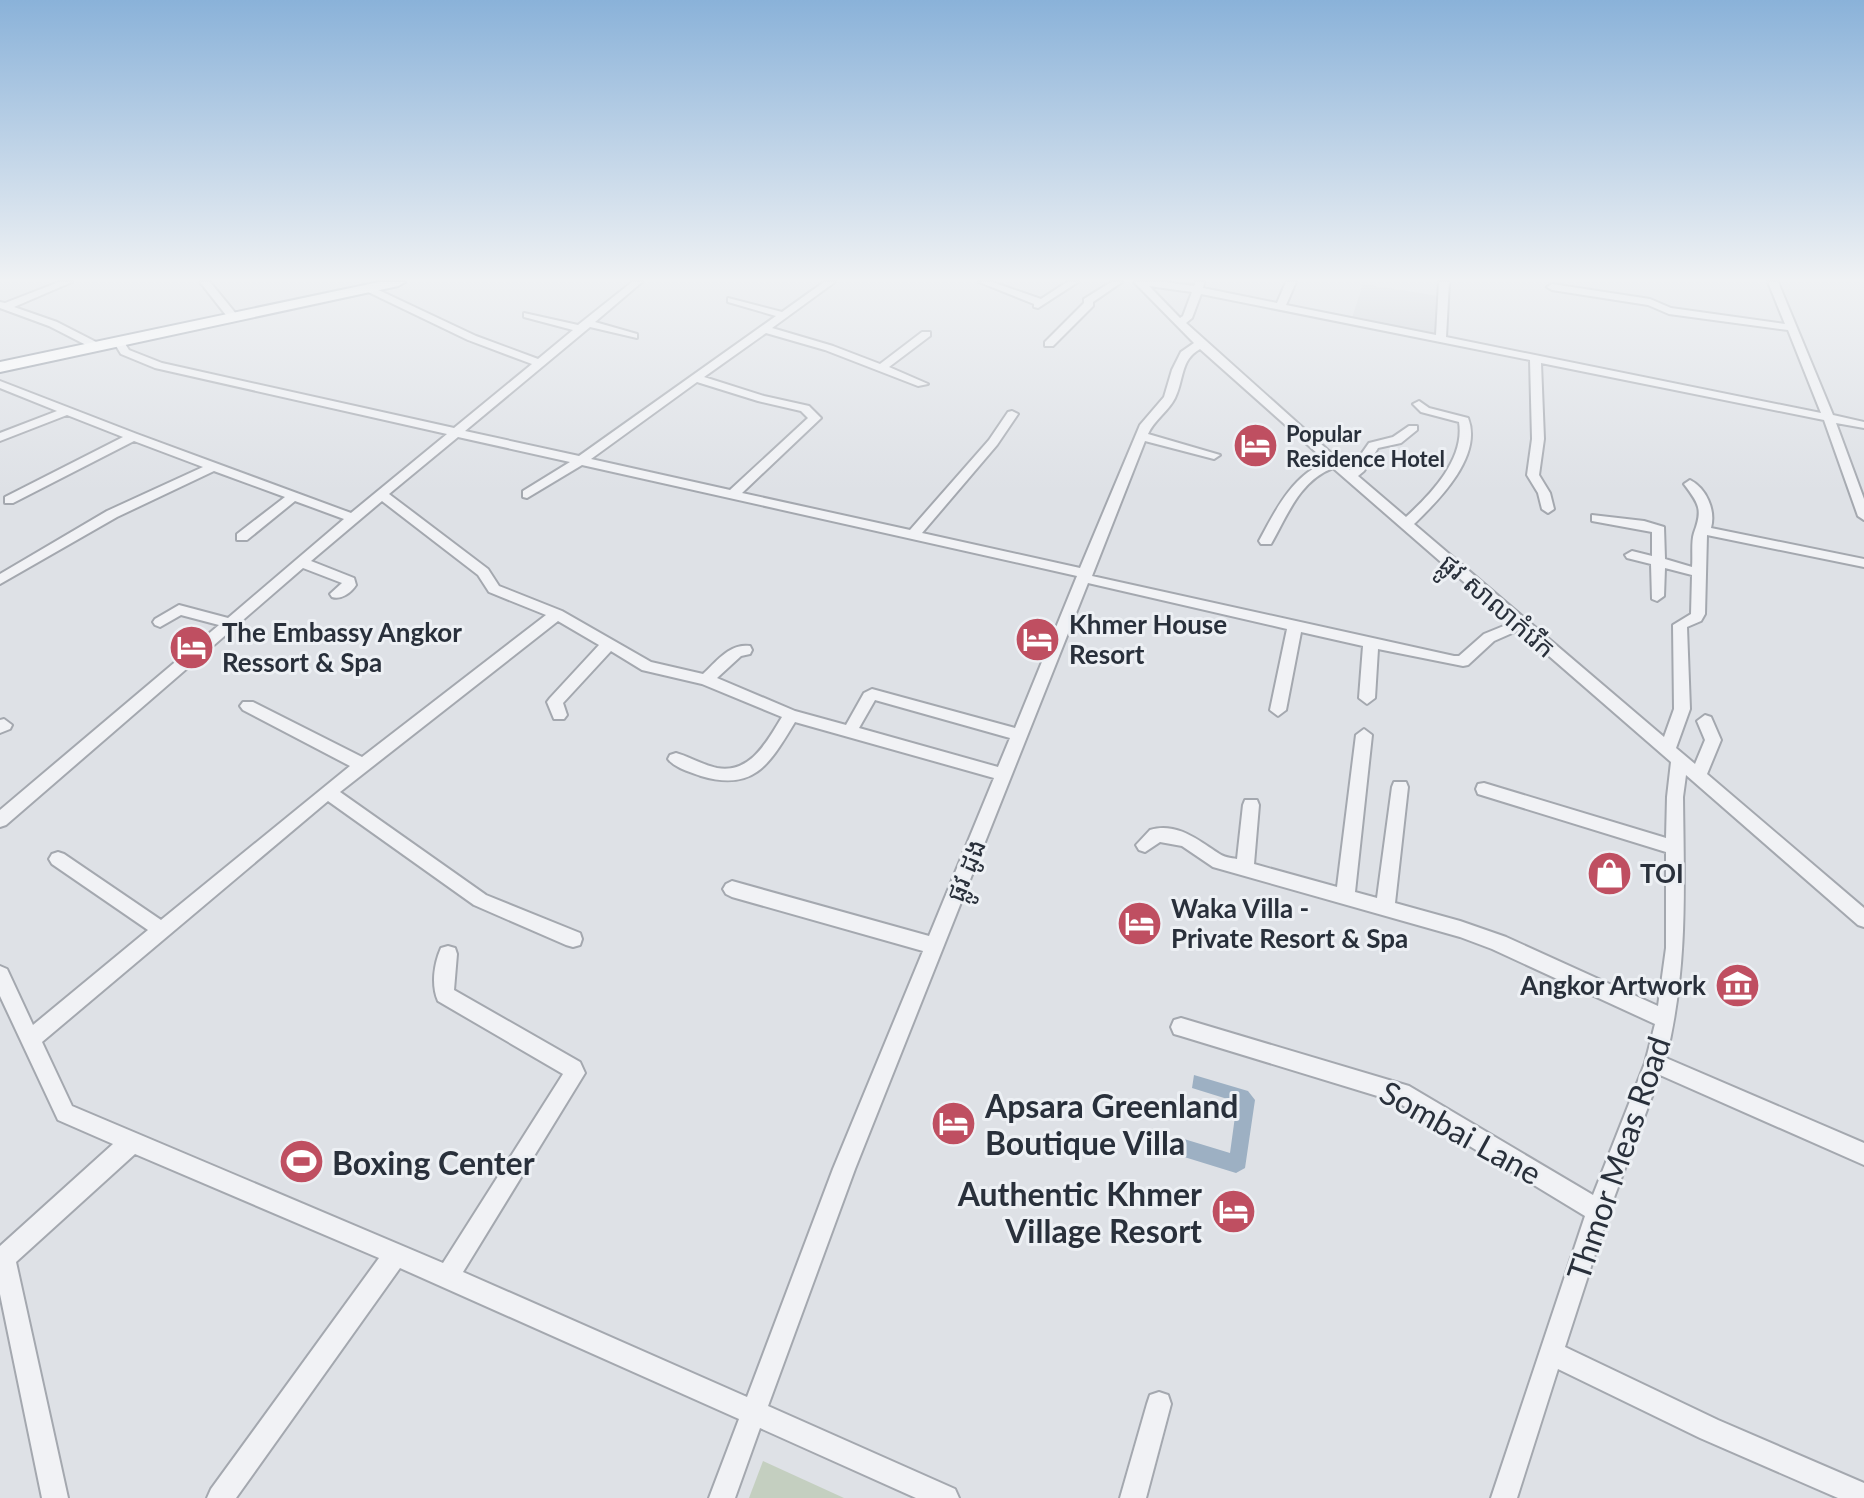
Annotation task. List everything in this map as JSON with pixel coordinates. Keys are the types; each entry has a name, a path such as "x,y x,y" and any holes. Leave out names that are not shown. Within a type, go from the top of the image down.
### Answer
{"highway":[{"path":"0,367 69,352"}],"street":[{"path":"125,352 159,366 914,534 1371,643 1461,661 1488,637 1520,625"},
{"path":"510,352 540,363"},
{"path":"0,820 381,494 553,352"},
{"path":"527,494 580,461 731,352"},
{"path":"832,352 922,384"},
{"path":"881,368 902,352"},
{"name":"ផ្លូវ ដូង","path":"722,1498 844,1169 1141,436 1169,398 1177,370 1191,352"},
{"name":"ផ្លូវ សាលាកំរើក","path":"1203,352 1864,919"},
{"path":"1505,352 1864,425"},
{"path":"1802,352 1863,510"},
{"path":"1535,358 1538,439 1533,475 1544,493 1548,509"},
{"path":"694,378 762,399 805,408 815,418 732,495"},
{"path":"0,384 353,518"},
{"path":"1406,524 1446,480 1466,430 1464,420 1425,410 1419,404"},
{"path":"0,437 66,411"},
{"path":"914,534 993,442 1012,414"},
{"path":"1350,476 1360,468 1373,446 1397,440 1413,428"},
{"path":"1141,436 1214,455"},
{"path":"9,500 133,437"},
{"path":"1266,541 1289,500 1319,468 1335,463"},
{"path":"1,579 112,514 214,466"},
{"path":"1632,555 1700,573 1700,534 1707,519 1704,502 1690,484"},
{"path":"381,494 483,572 494,589 557,614 647,666 706,680 791,715 1004,775"},
{"path":"242,537 294,496"},
{"path":"1597,518 1657,528 1660,534 1657,596"},
{"path":"1703,530 1864,563"},
{"path":"301,562 349,581 349,585 337,594"},
{"name":"Thmor Meas Road","path":"1504,1498 1553,1354 1584,1202 1655,1063 1666,1019 1675,948 1673,756 1682,709 1680,625 1698,614 1700,573"},
{"path":"160,622 179,610 230,623"},
{"path":"31,1039 328,792 557,614"},
{"path":"1278,710 1295,625"},
{"path":"1367,698 1371,643"},
{"path":"559,715 555,702 609,644"},
{"path":"706,680 736,652 745,650"},
{"path":"850,731 871,695 1020,735"},
{"path":"248,706 363,765"},
{"path":"676,759 709,774 726,777 741,774 753,769 769,751 791,715"},
{"path":"1698,776 1713,740 1705,721"},
{"path":"1345,897 1364,735"},
{"path":"1385,907 1400,787"},
{"path":"1484,789 1676,848"},
{"path":"328,792 480,900 573,939"},
{"path":"1245,869 1251,805"},
{"path":"1145,845 1156,835 1174,836 1199,845 1213,860 1487,938 1666,1019"},
{"path":"58,859 162,930"},
{"path":"732,889 935,946"},
{"path":"447,1277 575,1073 573,1069 445,995 443,985 448,954"},
{"path":"0,975 65,1113 396,1254 946,1498"},
{"name":"Sombai Lane","path":"1181,1027 1402,1093 1584,1202"},
{"path":"1655,1063 1864,1154"},
{"path":"55,1498 4,1258 133,1141"},
{"path":"220,1498 396,1254"},
{"path":"1553,1354 1709,1429 1864,1496"},
{"path":"1133,1498 1159,1404"}],"green space":[{"path":"763,1461 844,1498 749,1498"}],"water":[{"path":"1194,1075 1248,1091 1255,1100 1245,1168 1236,1173 1181,1156 1184,1139 1230,1153 1237,1102 1192,1088"}],"place":[{"name":"Popular Residence Hotel","path":"1255,446"},
{"name":"Khmer House Resort","path":"1038,639"},
{"name":"The Embassy Angkor Ressort & Spa","path":"191,647"},
{"name":"TOI","path":"1609,873"},
{"name":"Waka Villa - Private Resort & Spa","path":"1140,923"},
{"name":"Angkor Artwork","path":"1737,985"},
{"name":"Apsara Greenland Boutique Villa","path":"954,1123"},
{"name":"Boxing Center","path":"301,1162"},
{"name":"Authentic Khmer Village Resort","path":"1233,1211"}]}
